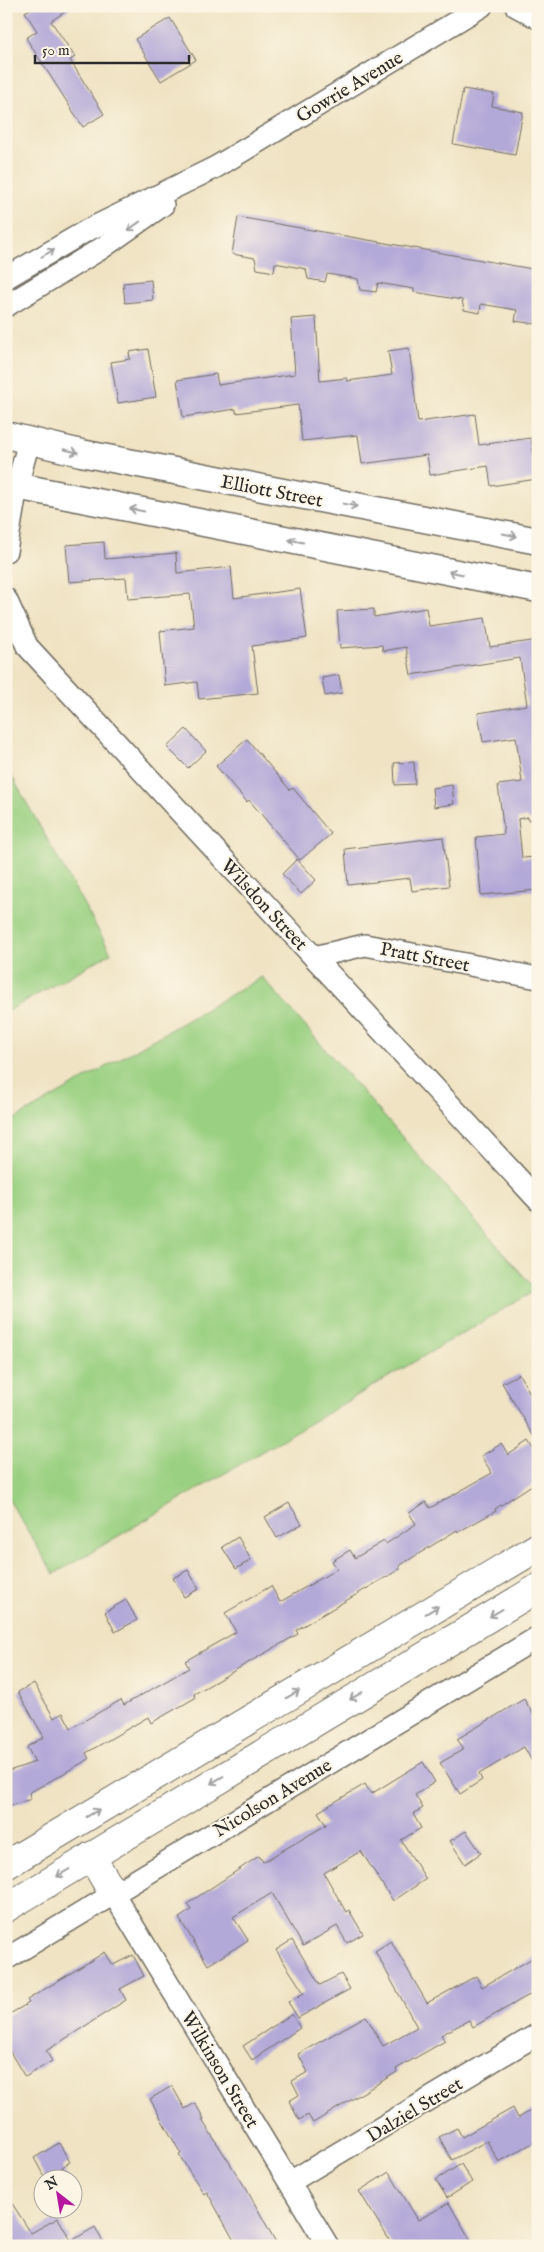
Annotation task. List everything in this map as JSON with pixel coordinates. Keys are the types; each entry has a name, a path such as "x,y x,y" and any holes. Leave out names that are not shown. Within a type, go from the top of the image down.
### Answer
{"main road":[{"path":"6,1865 538,1547"},
{"path":"6,1908 275,1744 538,1588"},
{"path":"258,1716 275,1744"},
{"path":"91,1856 113,1893"}],"street":[{"name":"Gowrie Avenue","path":"6,306 102,248 216,167 482,6"},
{"path":"516,6 538,18"},
{"name":"Gowrie Avenue","path":"6,278 86,231 216,167"},
{"path":"6,551 18,438"},
{"name":"Elliott Street","path":"18,438 81,454 538,541"},
{"path":"12,485 538,589"},
{"name":"Wilsdon Street","path":"6,599 27,646 538,1200"},
{"name":"Pratt Street","path":"314,957 365,944 538,978"},
{"name":"Nicolson Avenue","path":"6,1959 538,1637"},
{"name":"Wilkinson Street","path":"113,1893 328,2246"},
{"name":"Dalziel Street","path":"290,2182 538,2034"}],"green space":[{"path":"6,766 111,953 6,1012"},
{"path":"262,977 536,1290 54,1574 6,1495 6,1124"}],"building":[{"path":"35,6 74,6 51,21 75,57 70,60 104,114 83,127 26,38 37,31 25,12"},
{"path":"170,18 196,60 161,81 135,39"},
{"path":"463,89 494,94 492,106 523,112 515,155 453,144"},
{"path":"238,217 538,270 538,309 535,324 515,321 517,310 481,304 480,313 464,310 462,300 414,292 414,289 378,283 376,292 360,290 358,279 327,274 325,282 308,279 306,269 275,263 274,272 257,269 255,258 232,254"},
{"path":"151,280 153,300 125,303 123,283"},
{"path":"316,317 320,381 347,378 347,381 392,375 388,351 409,348 418,422 475,414 479,445 531,438 537,479 491,486 488,466 430,475 427,455 362,464 358,435 302,441 298,405 236,413 236,409 183,417 177,380 216,374 218,385 295,374 291,319"},
{"path":"148,349 156,397 118,403 111,362 130,359 129,352"},
{"path":"104,542 105,559 176,553 177,573 231,567 234,598 300,589 307,638 252,646 258,693 199,699 197,682 165,686 160,631 194,627 190,594 128,599 126,578 69,582 66,545"},
{"path":"426,608 429,626 485,618 490,647 538,640 538,819 528,820 528,817 518,819 522,858 538,857 538,890 481,895 476,837 504,834 498,785 522,782 516,737 483,742 478,713 527,705 520,658 411,675 406,647 383,651 382,645 340,648 337,611 374,609 374,617"},
{"path":"339,675 342,693 325,696 322,678"},
{"path":"186,729 206,751 188,768 167,747"},
{"path":"247,739 290,790 293,788 331,834 300,860 249,800 247,802 216,766"},
{"path":"414,762 415,784 395,785 394,763"},
{"path":"452,785 454,804 434,807 432,788"},
{"path":"443,837 449,886 412,891 410,878 348,885 345,849"},
{"path":"297,859 316,880 301,894 282,874"},
{"path":"519,1374 538,1407 538,1442 502,1383"},
{"path":"529,1441 538,1455 538,1481 495,1509 496,1511 458,1532 457,1530 399,1566 400,1569 296,1630 298,1634 194,1694 195,1698 151,1723 148,1717 86,1753 89,1759 29,1793 31,1799 6,1807 6,1772 35,1762 27,1747 44,1737 18,1692 34,1683 54,1718 63,1713 71,1728 121,1700 124,1705 189,1668 185,1661 236,1632 225,1613 271,1586 280,1602 337,1569 332,1561 350,1550 355,1558 384,1541 386,1544 416,1524 409,1513 426,1502 430,1508 492,1473 481,1456 501,1444 508,1455"},
{"path":"289,1503 302,1524 277,1538 265,1517"},
{"path":"238,1537 251,1560 236,1569 222,1547"},
{"path":"188,1570 199,1589 184,1597 173,1578"},
{"path":"126,1600 137,1620 115,1632 105,1612"},
{"path":"524,1699 538,1722 538,1772 524,1747 479,1774 482,1780 460,1794 440,1763 464,1749 457,1739"},
{"path":"423,1762 435,1782 415,1795 423,1808 413,1814 421,1828 401,1840 426,1879 393,1901 361,1851 324,1873 346,1912 349,1910 363,1934 347,1943 337,1926 303,1946 272,1893 233,1917 248,1940 208,1965 179,1918 191,1910 187,1904 259,1856 263,1862 326,1825 318,1812 365,1784 371,1794"},
{"path":"466,1831 481,1853 465,1864 450,1841"},
{"path":"292,1940 320,1985 341,1974 350,1989 298,2018 288,2002 304,1993 276,1950"},
{"path":"391,1941 427,2003 476,1976 482,1987 538,1955 538,1990 473,2027 469,2020 441,2035 445,2041 396,2069 397,2072 313,2123 308,2115 299,2120 289,2101 299,2095 292,2081 308,2072 298,2054 366,2016 383,2046 417,2027 375,1951"},
{"path":"105,1952 113,1965 133,1955 144,1976 120,1989 126,2000 46,2051 52,2061 25,2077 6,2045 6,2016 29,2003 27,2000"},
{"path":"292,2014 300,2028 252,2060 243,2046"},
{"path":"172,2086 185,2109 195,2103 204,2119 202,2120 247,2190 278,2246 237,2246 207,2192 204,2194 179,2155 181,2154 150,2099"},
{"path":"538,2107 538,2140 499,2162 487,2141 452,2160 439,2137 457,2128 462,2137 513,2108 518,2118"},
{"path":"59,2143 70,2162 62,2167 64,2170 41,2170 34,2158"},
{"path":"461,2164 472,2182 447,2198 436,2180"},
{"path":"389,2172 418,2220 449,2203 474,2246 393,2246 359,2191"},
{"path":"6,2194 31,2233 54,2220 59,2220 70,2239 57,2246 6,2246"},
{"path":"95,2227 105,2246 63,2246"}]}
